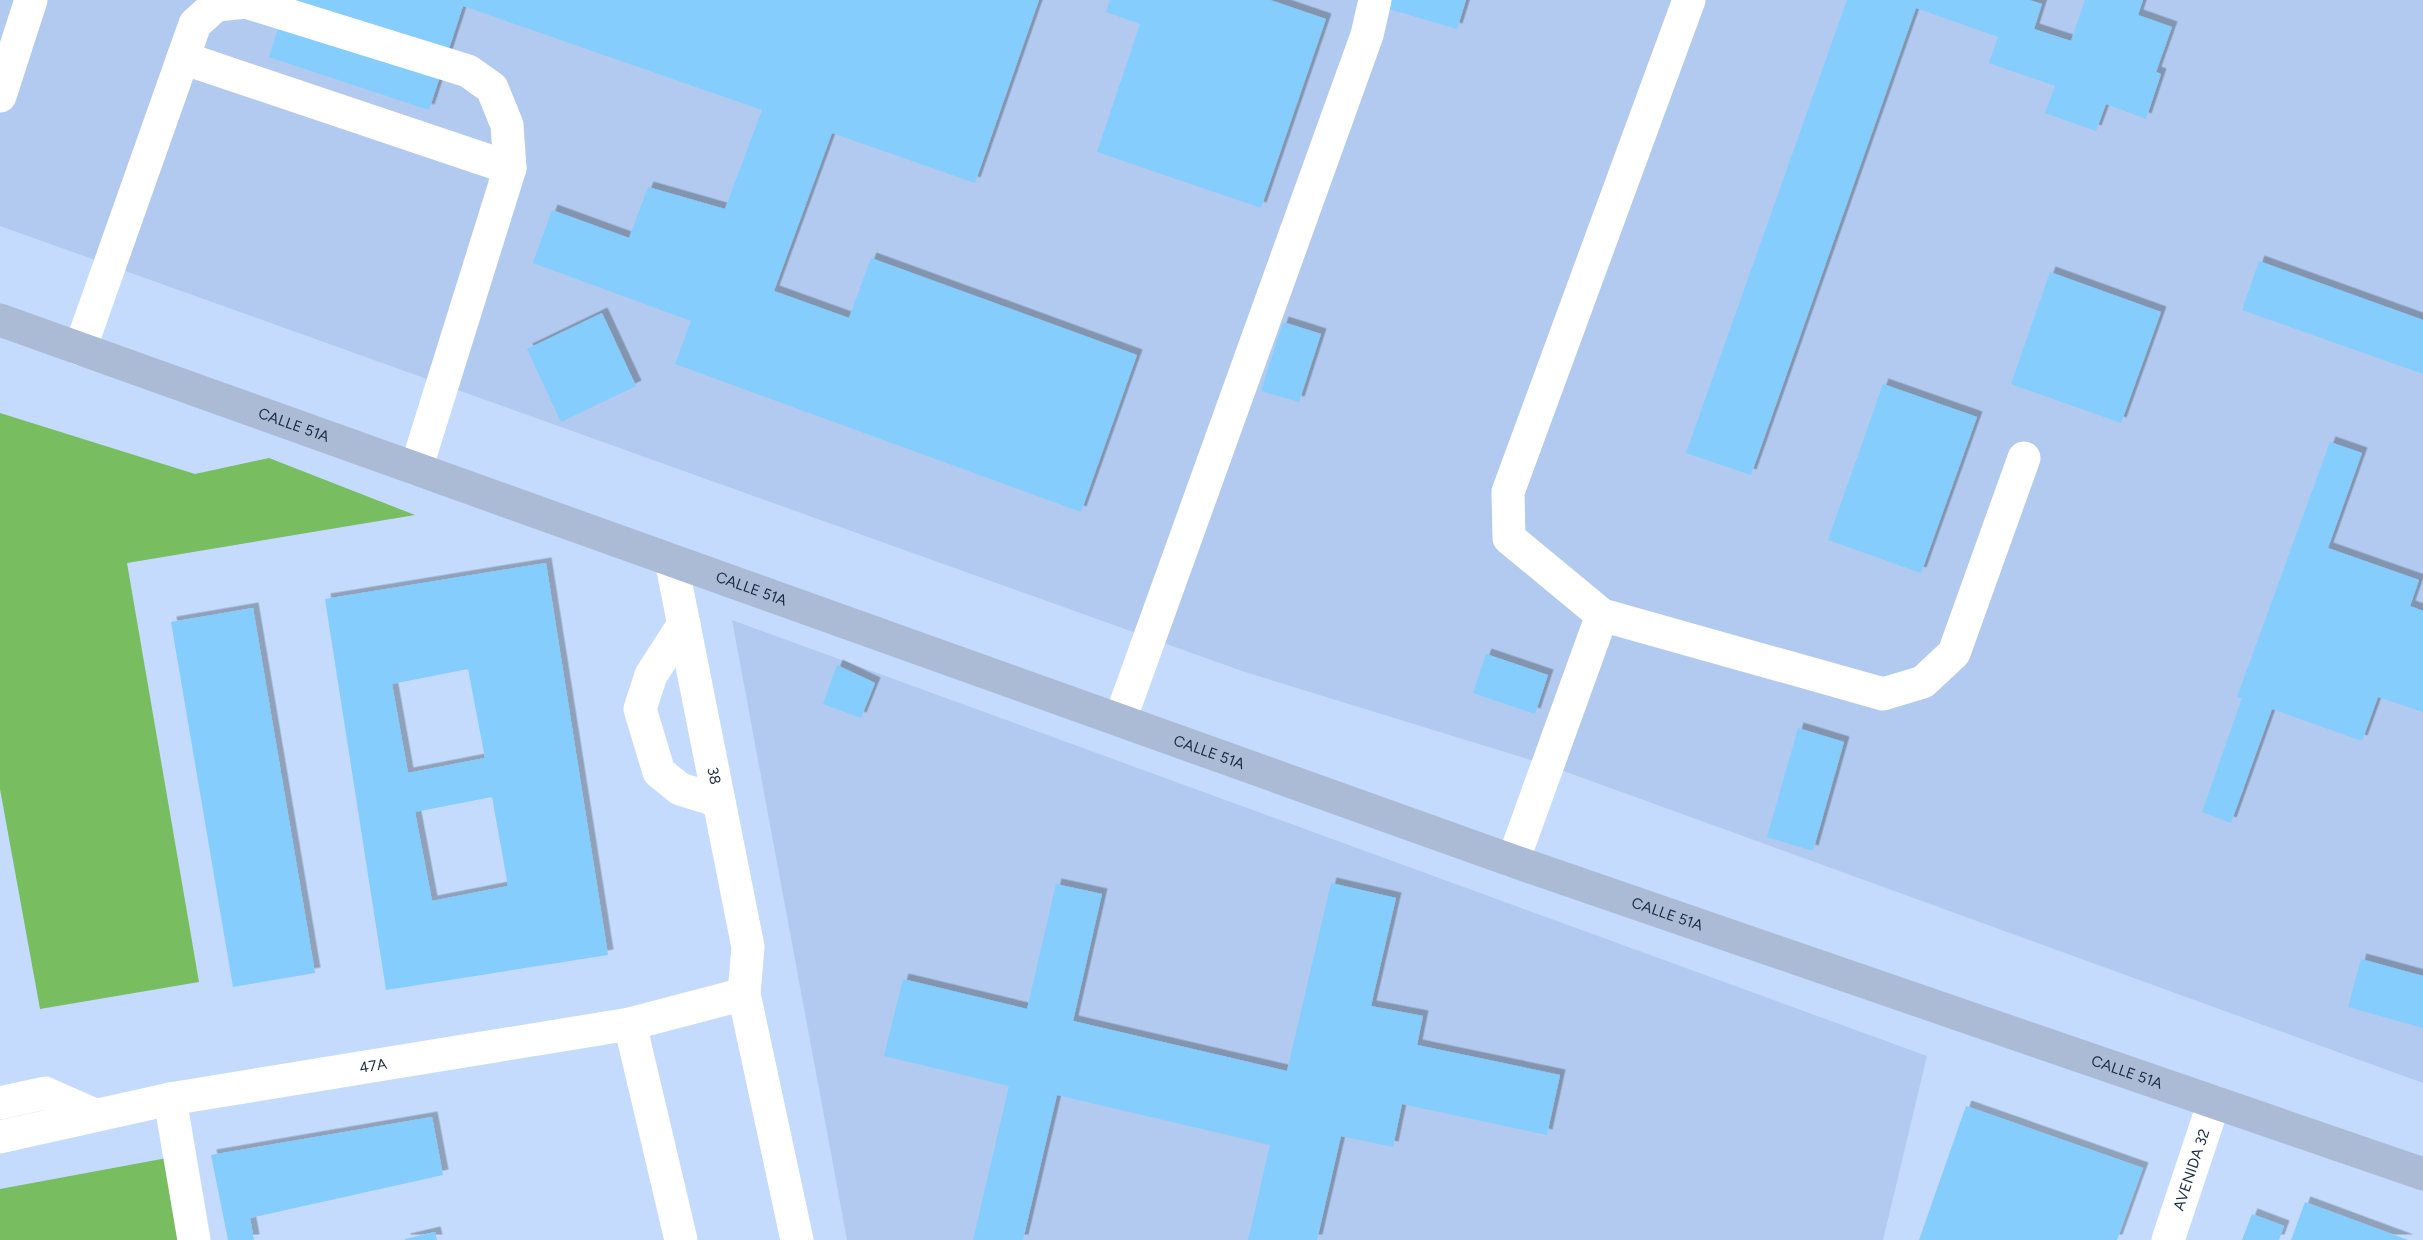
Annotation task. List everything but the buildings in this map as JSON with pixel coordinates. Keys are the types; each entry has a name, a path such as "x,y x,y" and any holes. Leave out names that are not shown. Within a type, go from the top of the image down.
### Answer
{"main road":[{"name":"CALLE 51A","path":"0,320 1513,861 2423,1174"}],"street":[{"path":"0,96 32,0"},
{"path":"1120,720 1367,35 1375,0"},
{"path":"1689,0 1508,492 1509,538 1602,615 1883,694 1923,681 1954,653 2024,458"},
{"path":"80,349 195,24 216,5 246,2 468,71 492,88 507,125 510,168 416,469"},
{"path":"183,58 510,168"},
{"name":"38","path":"671,560 748,946 744,994 797,1240"},
{"path":"1513,861 1602,615"},
{"path":"684,624 651,675 640,709 659,772 680,789 719,801"},
{"name":"47A","path":"0,1137 170,1099 630,1024 744,994"},
{"path":"630,1024 681,1240"},
{"path":"0,1103 45,1093 95,1115"},
{"path":"170,1099 195,1240"},
{"name":"AVENIDA 32","path":"2168,1240 2214,1102"}],"shaded area":[{"path":"0,0 2423,0 2423,1083 1547,765 1242,671 0,226"},
{"path":"732,620 1927,1056 1883,1240 847,1240"}],"green space":[{"path":"0,413 195,474 269,458 415,515 127,563 199,982 40,1009 0,789"},
{"path":"167,1158 181,1240 0,1240 0,1189"}]}
